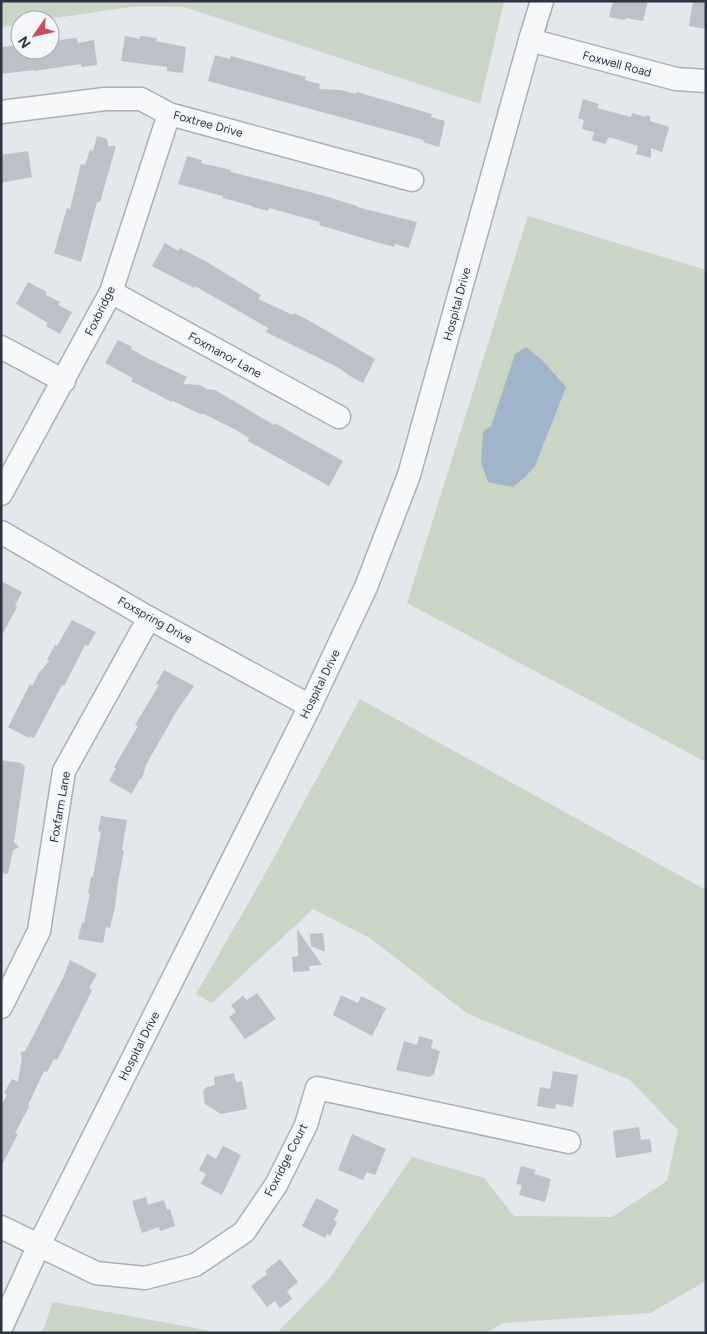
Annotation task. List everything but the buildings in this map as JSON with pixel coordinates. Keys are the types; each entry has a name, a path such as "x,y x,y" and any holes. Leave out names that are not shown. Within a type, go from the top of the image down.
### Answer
{"street":[{"name":"Hospital Drive","path":"1,1328 39,1245 310,706 366,587 409,474 542,1"},
{"name":"Foxwell Road","path":"530,40 676,79 706,81"},
{"name":"Foxtree Drive","path":"1,112 106,99 141,99 169,114 412,180"},
{"name":"Foxbridge","path":"1,494 111,292 169,114"},
{"name":"Foxmanor Lane","path":"111,292 339,417"},
{"path":"1,347 64,381"},
{"name":"Foxspring Drive","path":"1,532 149,618 310,706"},
{"name":"Foxfarm Lane","path":"1,1007 39,931 64,771 149,618"},
{"name":"Foxridge Court","path":"39,1245 96,1273 145,1278 195,1265 244,1232 276,1185 306,1125 317,1088 569,1142"},
{"path":"1,1227 39,1245"}],"green space":[{"path":"1,1 504,1 480,104 184,7 133,7 60,17 60,10 10,10 10,26 1,27"},
{"path":"528,216 706,270 706,762 407,603"},
{"path":"360,699 706,890 706,1281 650,1313 503,1323 486,1333 277,1333 330,1278 412,1157 484,1178 514,1216 612,1217 667,1181 678,1130 630,1080 468,1014 370,938 313,909 212,1003 196,994 260,883"},
{"path":"53,1302 206,1330 210,1333 42,1333"}],"water":[{"path":"526,347 543,361 566,387 535,466 513,487 488,482 481,462 483,432 491,426 515,354"}]}
